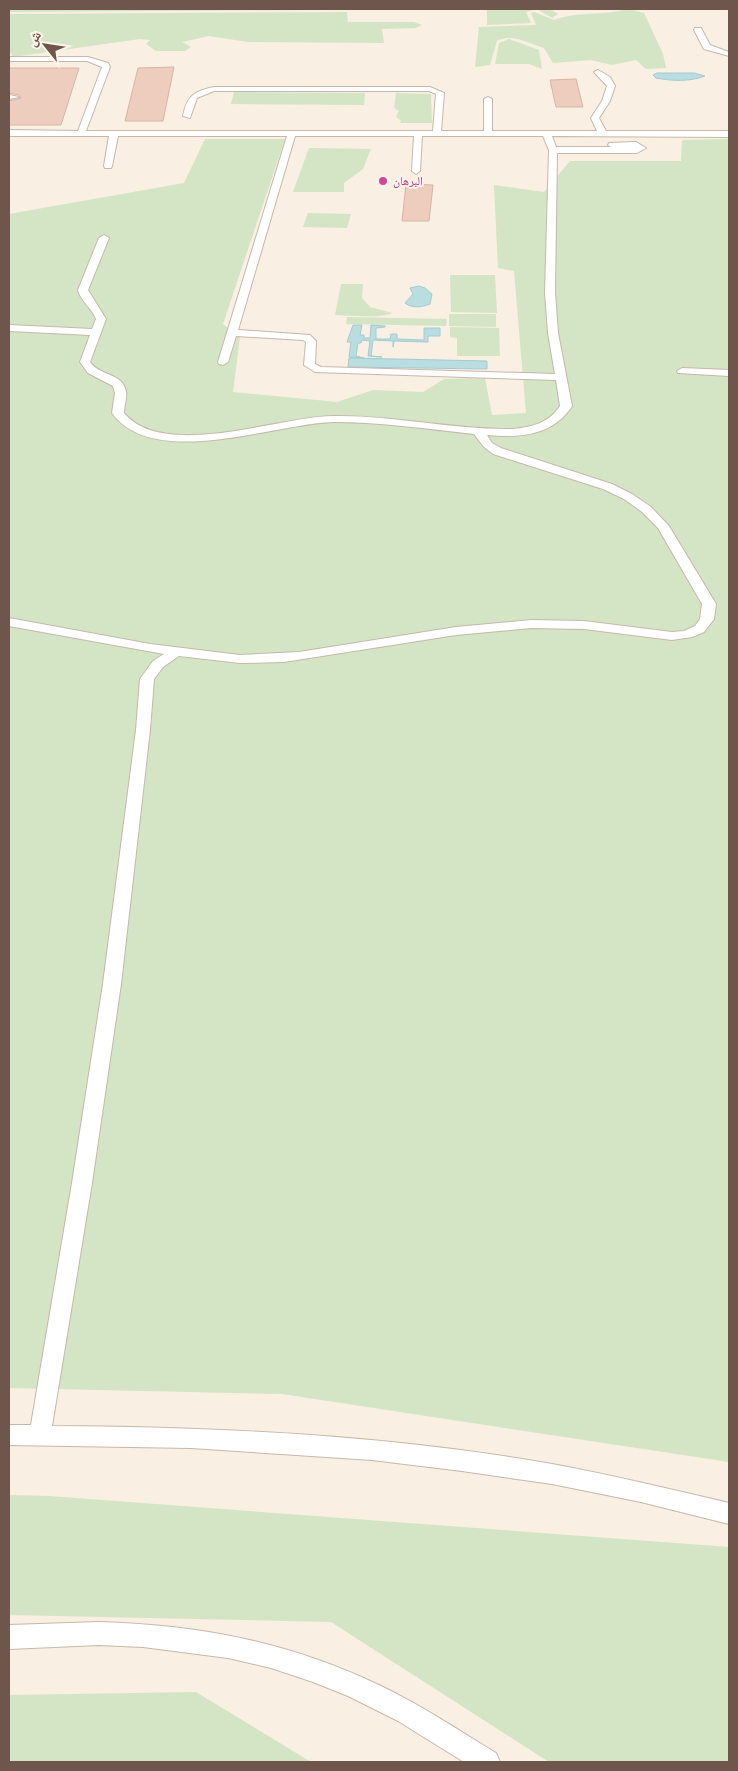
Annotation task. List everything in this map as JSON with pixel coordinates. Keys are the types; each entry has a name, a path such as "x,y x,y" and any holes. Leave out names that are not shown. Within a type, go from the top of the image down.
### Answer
{"lane":[{"path":"698,30 707,47 729,54"},
{"path":"9,59 88,59 105,64 106,67 81,133"},
{"path":"598,72 607,79 611,86 606,101 595,118 603,134"},
{"path":"187,116 190,99 193,96 214,90 374,92 426,89 440,93 437,133"},
{"path":"488,99 488,133"},
{"path":"9,133 729,134"},
{"path":"108,166 114,133"},
{"path":"223,362 292,133"},
{"path":"416,172 418,133"},
{"path":"104,238 83,290 84,295 100,314 101,319 85,358 86,365 95,373 110,379 119,387 121,392 117,408 120,418 131,427 149,434 188,437 224,437 260,432 298,422 334,420 478,431 522,431 542,426 557,419 566,406 553,333 550,293 552,147 546,133"},
{"path":"636,145 642,148 633,150 552,147 636,145"},
{"path":"9,328 97,332"},
{"path":"232,333 306,337 311,341 309,365 319,370 561,377"},
{"path":"682,371 729,372"},
{"path":"9,622 78,636 176,652 222,658 262,659 302,656 488,626 556,624 590,626 660,637 679,636 694,631 705,624 710,614 709,604 654,514 641,504 608,486 498,451 488,445 478,431"},
{"path":"40,1435 82,1183 112,984 143,730 147,679 158,664 176,652"},
{"path":"9,1436 258,1440 418,1454 512,1467 608,1485 729,1514"},
{"path":"9,1637 96,1632 150,1634 203,1641 255,1652 306,1667 356,1687 406,1712 487,1762"}],"green space":[{"path":"9,9 463,9 9,12"},
{"path":"487,9 537,9 526,12 531,23 487,25"},
{"path":"537,9 550,9 558,14 552,18"},
{"path":"628,9 644,13 663,54 666,68 646,69 636,60 612,65 591,60 553,63 544,48 514,38 497,41 490,65 475,67 479,27 536,25 531,13 534,12 554,20 572,15"},
{"path":"347,12 348,22 414,22 422,25 416,28 382,29 384,43 248,42 209,36 182,42 191,47 185,51 156,51 146,44 150,40 140,39 13,57 9,50 9,14"},
{"path":"509,39 539,50 542,69 529,64 495,64 499,43"},
{"path":"234,92 365,93 364,105 231,104"},
{"path":"396,93 431,94 432,123 400,123 401,120 396,117 399,111 394,108"},
{"path":"205,139 285,139 223,324 240,337 233,392 337,402 373,390 423,392 444,379 485,378 492,415 526,413 514,271 498,268 494,185 544,192 570,161 681,161 682,140 729,139 729,1462 282,1394 9,1388 9,214 184,183"},
{"path":"309,148 371,149 363,169 344,183 344,192 293,192"},
{"path":"308,213 351,214 347,228 303,227"},
{"path":"450,275 495,275 497,313 451,312"},
{"path":"341,284 363,284 362,298 370,307 392,313 373,316 335,315"},
{"path":"449,314 496,314 496,327 449,326"},
{"path":"347,317 447,319 446,326 346,324"},
{"path":"450,327 499,328 500,356 457,356 457,338 450,337"},
{"path":"9,1495 49,1496 729,1547 729,1762 549,1762 331,1622 9,1615"},
{"path":"196,1692 311,1762 9,1762 9,1695"}],"water":[{"path":"657,73 694,73 705,76 687,80 674,80 656,78 653,75"},
{"path":"419,286 432,294 430,304 418,307 405,303 413,294 410,288"},
{"path":"353,325 362,325 360,335 364,335 364,338 370,338 371,325 385,326 376,328 376,339 390,339 391,334 397,334 397,339 424,340 424,328 440,328 440,336 428,336 428,342 394,341 393,347 393,341 373,340 371,356 382,357 368,356 370,341 362,340 361,343 358,343 356,356 364,358 349,357 351,342 347,342"},
{"path":"349,358 487,361 487,369 348,367"}],"building":[{"path":"174,67 163,121 125,121 138,68"},
{"path":"9,68 79,68 61,125 9,125 9,101 21,98 19,95 9,93"},
{"path":"576,79 583,107 556,107 550,80"},
{"path":"406,184 433,185 429,221 402,221"}],"place":[{"name":"البرهان","path":"383,181"}]}
